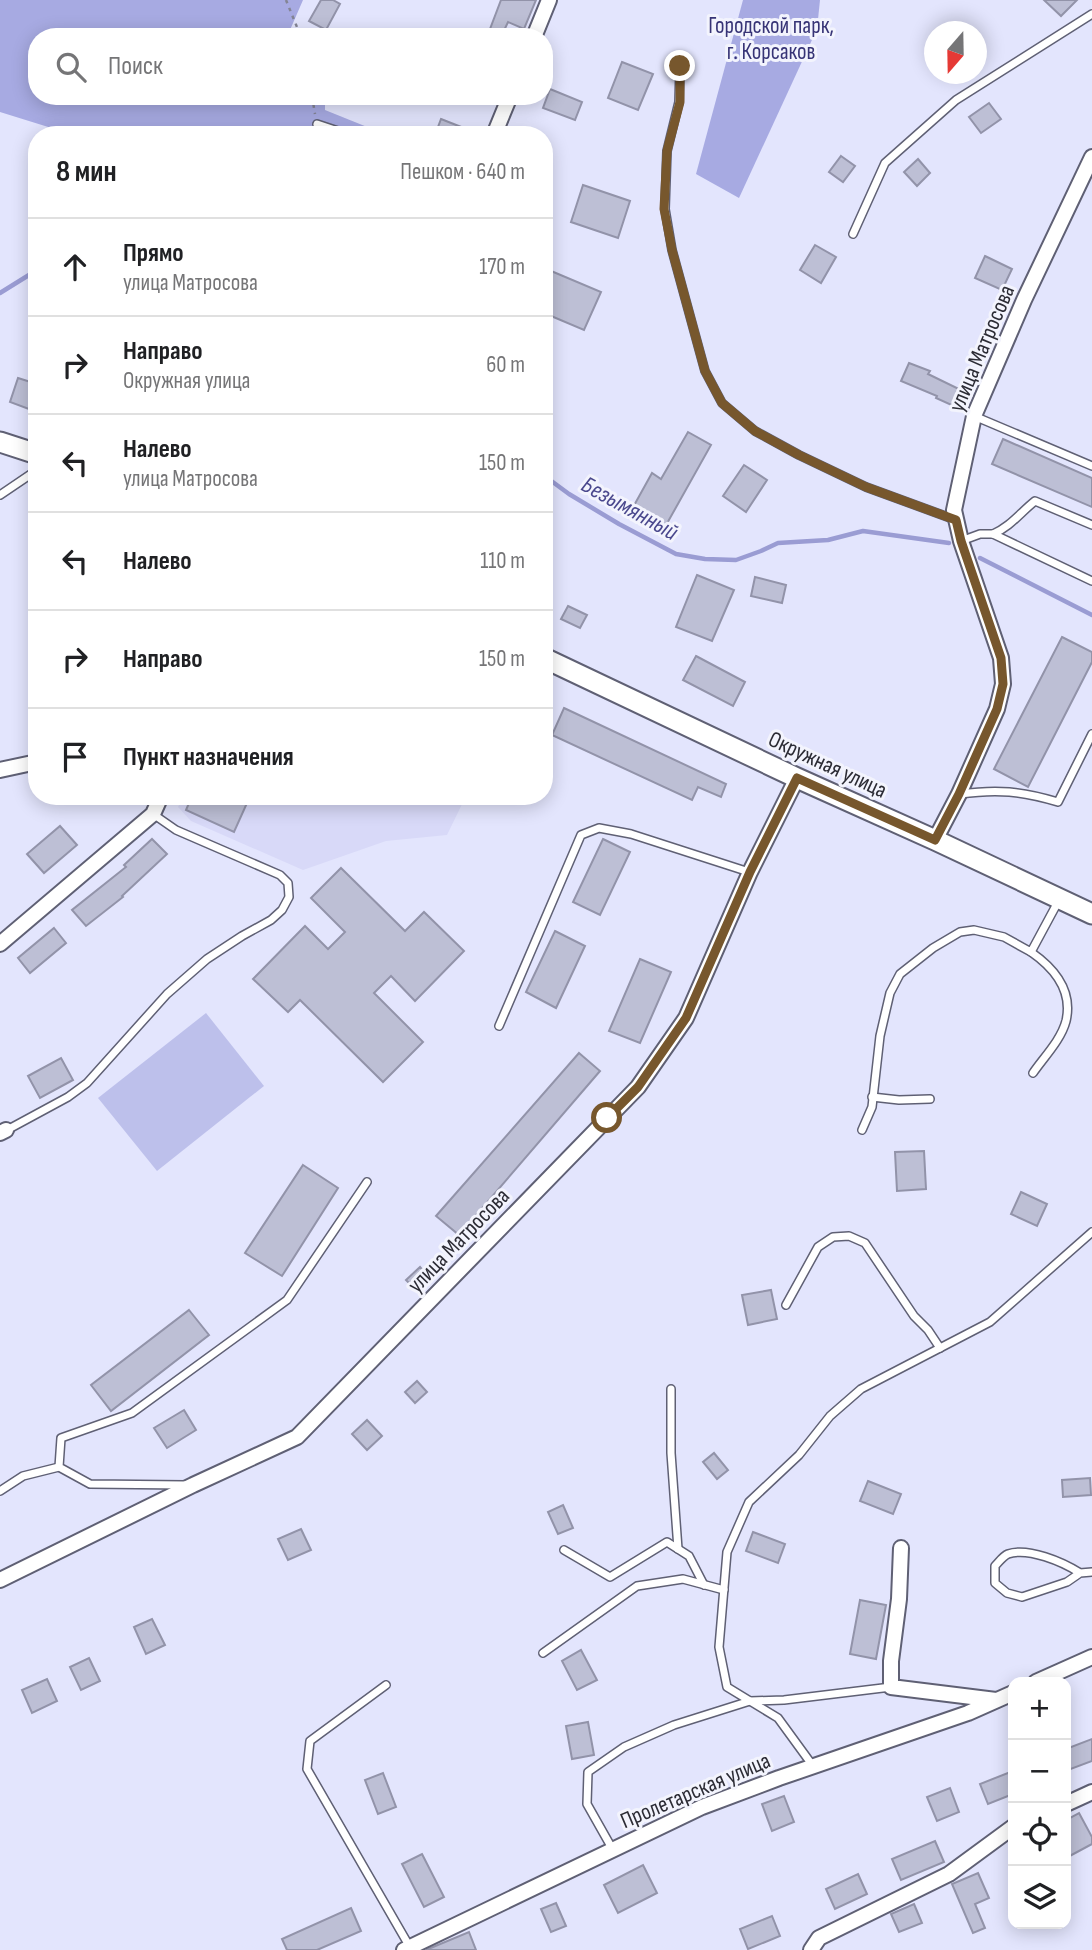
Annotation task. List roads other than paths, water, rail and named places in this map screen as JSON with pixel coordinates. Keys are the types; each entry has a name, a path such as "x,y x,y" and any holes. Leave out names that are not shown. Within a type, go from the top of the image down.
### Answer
{"main road":[{"path":"0,442 28,451"},
{"name":"Окружная улица","path":"553,662 1092,914"}],"street":[{"path":"538,28 549,0"},
{"path":"498,126 506,105"},
{"name":"улица Матросова","path":"935,840 997,709 1003,684 1001,658 961,541 954,510 974,416 1024,300 1092,157"},
{"path":"0,770 28,764"},
{"name":"улица Матросова","path":"0,1580 297,1437 638,1087 686,1018 750,872 797,778"},
{"path":"0,944 153,814 157,805"},
{"path":"901,1548 891,1687 997,1700"},
{"path":"1047,1677 1092,1657"},
{"name":"Пролетарская улица","path":"409,1949 702,1807 968,1713 1008,1695"},
{"path":"1068,1803 1092,1792"},
{"path":"811,1950 820,1938 949,1874 1008,1831"}],"lane":[{"path":"853,234 885,163 956,100 1092,14"},
{"path":"680,66 680,102 667,151 664,209 672,250 705,371 722,403 755,431 799,455 866,487 956,520"},
{"path":"317,124 323,126"},
{"path":"974,416 1092,466"},
{"path":"0,495 28,476"},
{"path":"961,541 1006,529 1035,501 1092,525"},
{"path":"993,534 1092,580"},
{"path":"959,794 988,790 1030,793 1058,802 1092,734"},
{"path":"3,1132 68,1097 87,1083 167,994 207,959 271,920 289,897 288,883 280,875 176,830 153,814"},
{"path":"499,1026 581,835 598,828 631,834 750,872"},
{"path":"1031,952 1059,899"},
{"path":"862,1130 872,1107 880,1036 890,993 900,974 933,948 960,932 975,930 1004,937 1031,952 1055,972 1065,991 1066,1022 1057,1040 1033,1073"},
{"path":"872,1097 930,1099"},
{"path":"59,1467 61,1438 132,1413 288,1300 367,1182"},
{"path":"813,1766 778,1718 727,1687 719,1647 727,1552 749,1502 799,1455 830,1416 861,1389 990,1322 1092,1232"},
{"path":"786,1305 818,1247 833,1237 849,1237 865,1243 914,1316 940,1348"},
{"path":"670,1389 671,1452 678,1549"},
{"path":"0,1490 23,1476 59,1467 90,1484 193,1485"},
{"path":"564,1550 610,1577 667,1542 689,1556 704,1585"},
{"path":"1080,1573 1065,1564 1025,1552 1006,1555 995,1566 995,1583 1007,1594 1022,1597 1068,1582 1080,1573 1092,1572"},
{"path":"543,1653 637,1586 683,1579 724,1590"},
{"path":"386,1685 310,1741 307,1769 409,1949"},
{"path":"613,1850 587,1804 588,1772 624,1747 750,1701 784,1700 891,1687"}],"waterway":[{"name":"Безымянный","path":"0,293 28,276"},
{"name":"Безымянный","path":"553,482 619,524 676,554 705,559 736,560 778,543 828,540 863,531 949,543"},
{"name":"Безымянный","path":"980,558 1092,615"}],"park label":[{"name":"Городской парк, г. Корсаков","path":"771,38"}]}
